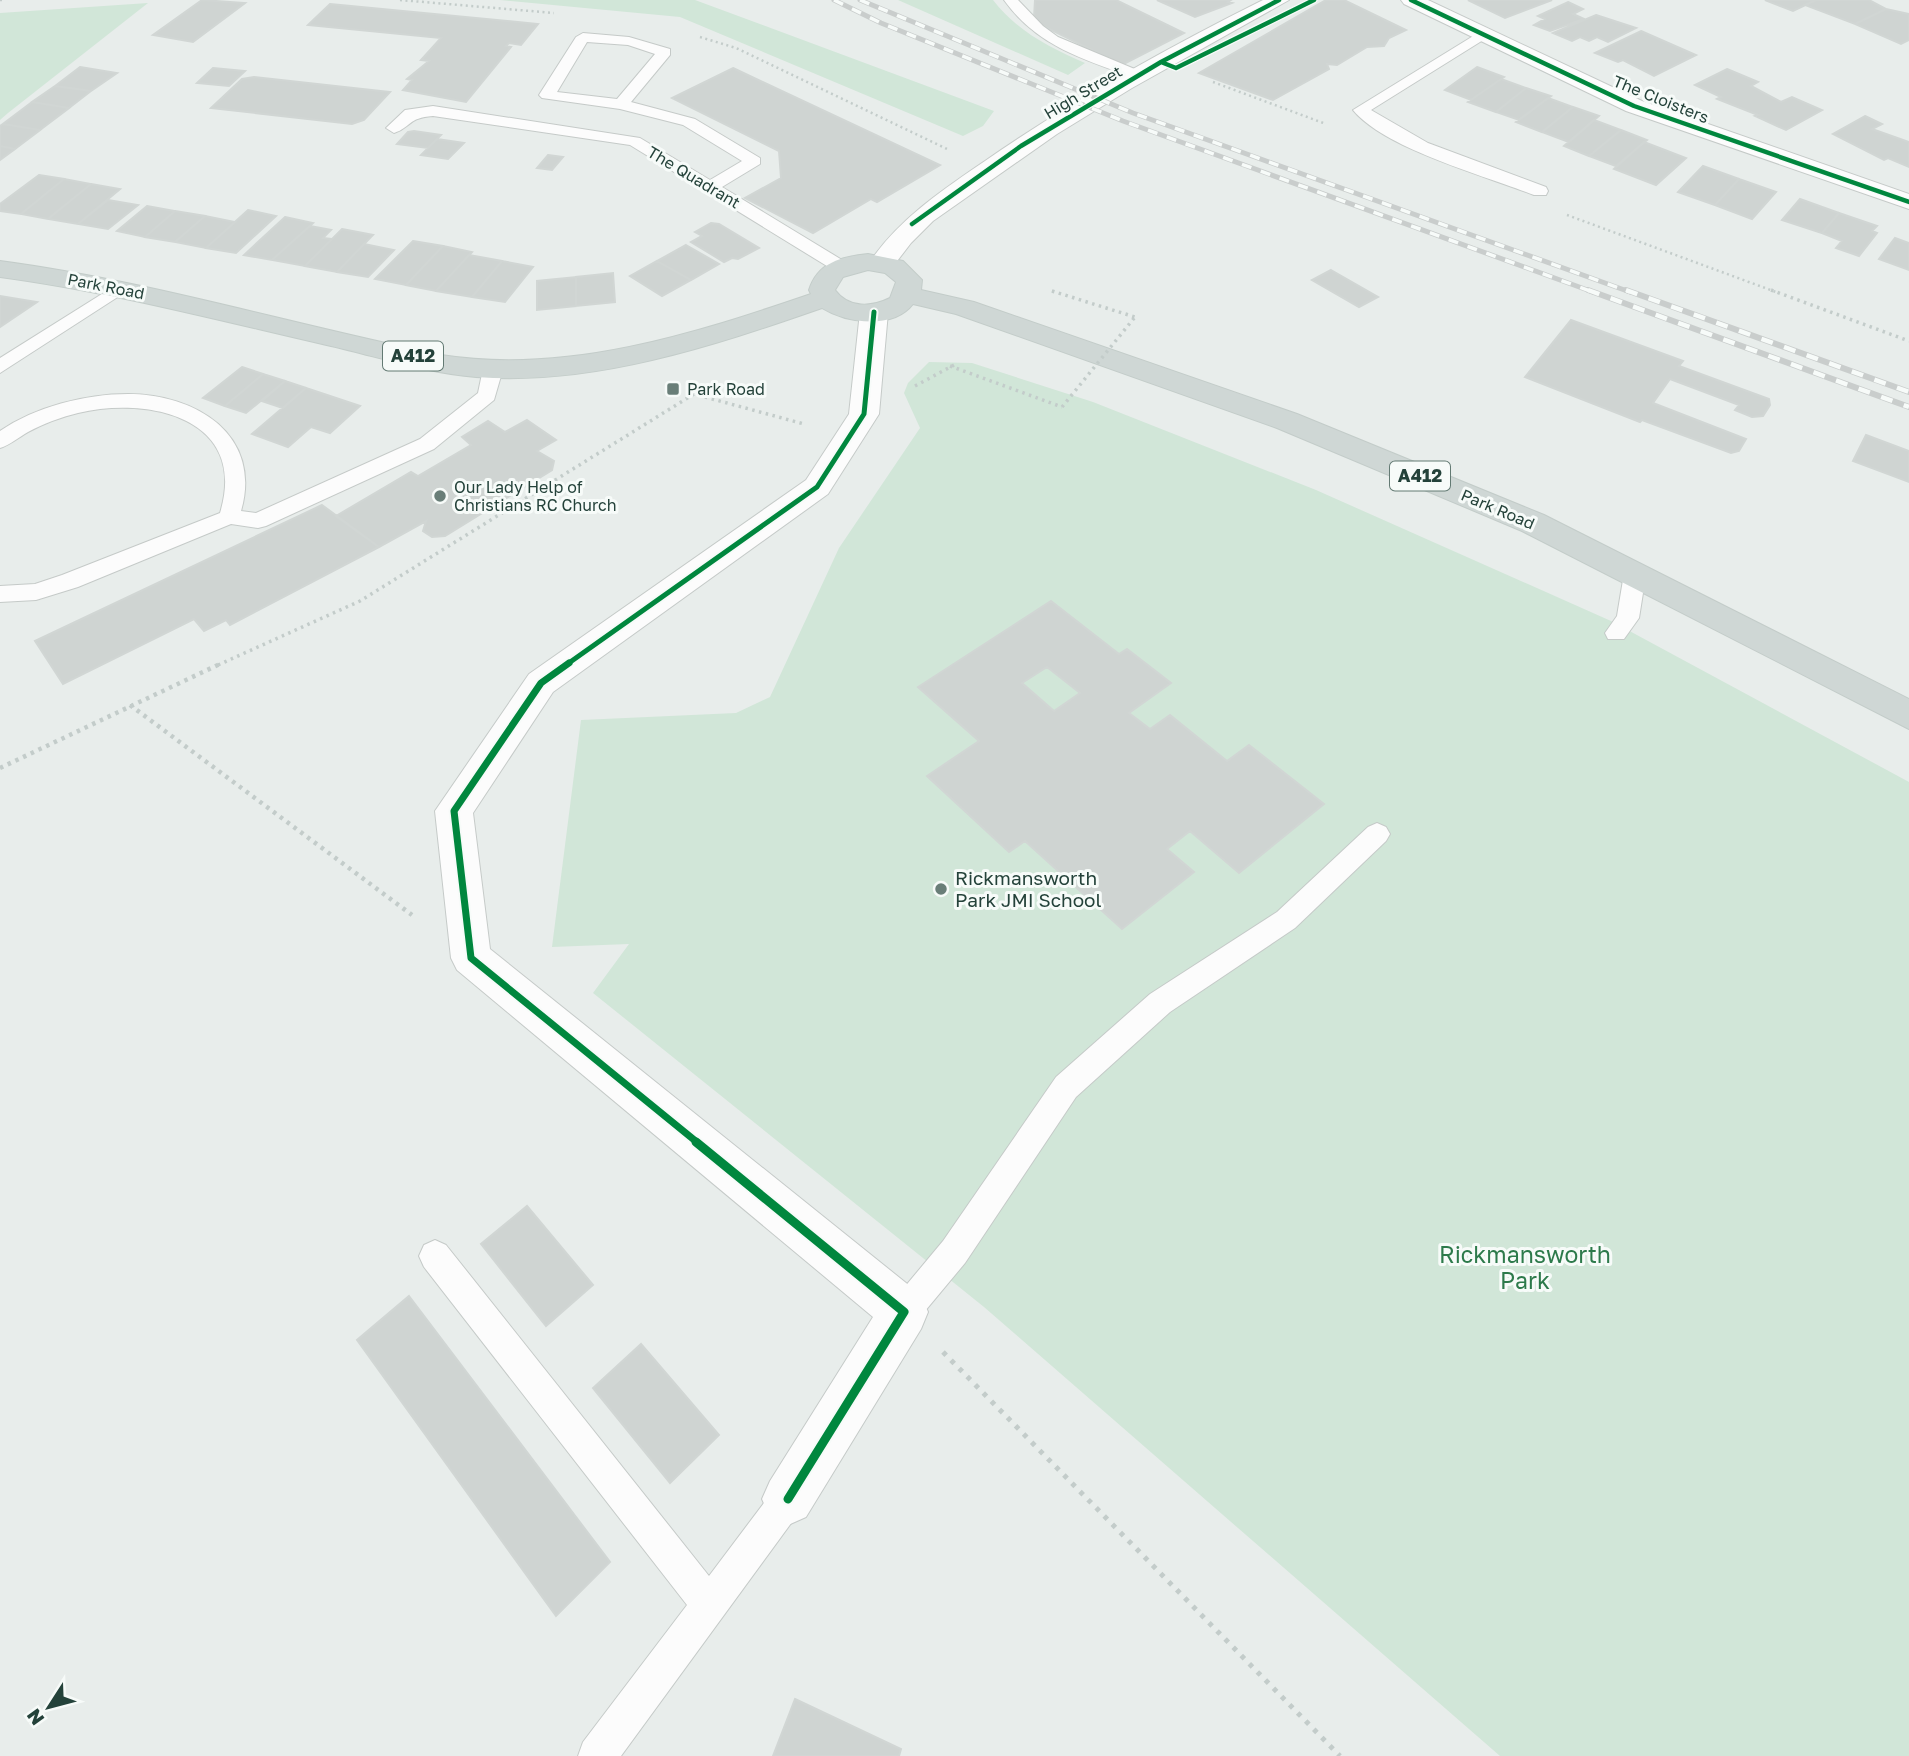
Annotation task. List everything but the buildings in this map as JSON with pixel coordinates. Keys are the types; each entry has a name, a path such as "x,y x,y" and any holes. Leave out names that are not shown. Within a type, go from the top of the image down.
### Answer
{"main road":[{"path":"868,262 894,267 909,280 908,295 900,303 874,312 845,310 825,299 822,290 824,281 841,267 868,262"},
{"name":"Park Road","path":"0,269 121,287 378,349 493,369 584,363 650,351 746,326 825,299"},
{"name":"Park Road","path":"908,295 964,308 1287,421 1533,523 1909,715"}],"street":[{"name":"High Street","path":"882,263 912,224 1021,146 1141,75 1279,0"},
{"name":"The Cloisters","path":"1411,0 1653,113 1909,202"},
{"path":"788,1499 904,1312 471,958 454,811 541,683 817,487 864,414 874,312"}],"lane":[{"path":"1011,0 1025,21 1055,44 1141,75"},
{"path":"1483,34 1362,110 1376,122 1406,138 1541,191"},
{"path":"621,104 665,52 629,41 583,37 547,95 621,104 689,122 754,161 710,187"},
{"name":"The Quadrant","path":"394,128 411,113 433,111 634,141 841,267"},
{"path":"0,367 121,287"},
{"path":"0,594 48,589 229,517 258,521 427,444 487,397 493,369"},
{"path":"0,441 80,405 128,400 167,408 206,422 232,454 237,495 229,517"},
{"path":"1616,633 1628,618 1634,574"},
{"path":"904,1312 954,1252 1066,1087 1160,1003 1286,920 1377,834"},
{"path":"435,1256 709,1605"},
{"path":"597,1756 788,1499"}],"path":[{"path":"954,365 949,366 1062,407 1135,317 1046,289"},
{"path":"0,768 129,705 360,601 694,394 834,433 864,414"},
{"path":"129,705 471,958"},
{"path":"904,1312 1340,1756"}],"green space":[{"path":"500,0 695,0 994,111 983,126 963,136 680,17"},
{"path":"898,0 993,0 1013,21 1035,38 1085,63 1068,75"},
{"path":"148,3 8,113 0,120 0,13"},
{"name":"Rickmansworth Park","path":"929,362 972,363 1093,402 1316,490 1611,621 1909,782 1909,1756 1500,1756 984,1307 593,993 629,944 552,947 581,720 736,713 770,697 839,548 920,428 904,393 908,383"}],"railway":[{"path":"834,0 881,23 1123,121 1593,292"},
{"path":"860,0 1133,113 1630,292"},
{"path":"1588,290 1909,407"},
{"path":"1626,290 1909,392"}],"cycle path":[{"path":"912,224 1021,146 1161,62 1279,0"},
{"path":"1161,62 1176,68 1314,0"},
{"path":"1411,0 1634,106 1909,202"},
{"path":"788,1499 904,1312 471,958 454,811 541,683 817,487 864,414 874,312"}],"place":[{"name":"Park Road","path":"673,389"},
{"name":"Our Lady Help of Christians RC Church","path":"440,496"},
{"name":"Rickmansworth Park JMI School","path":"941,889"}]}
